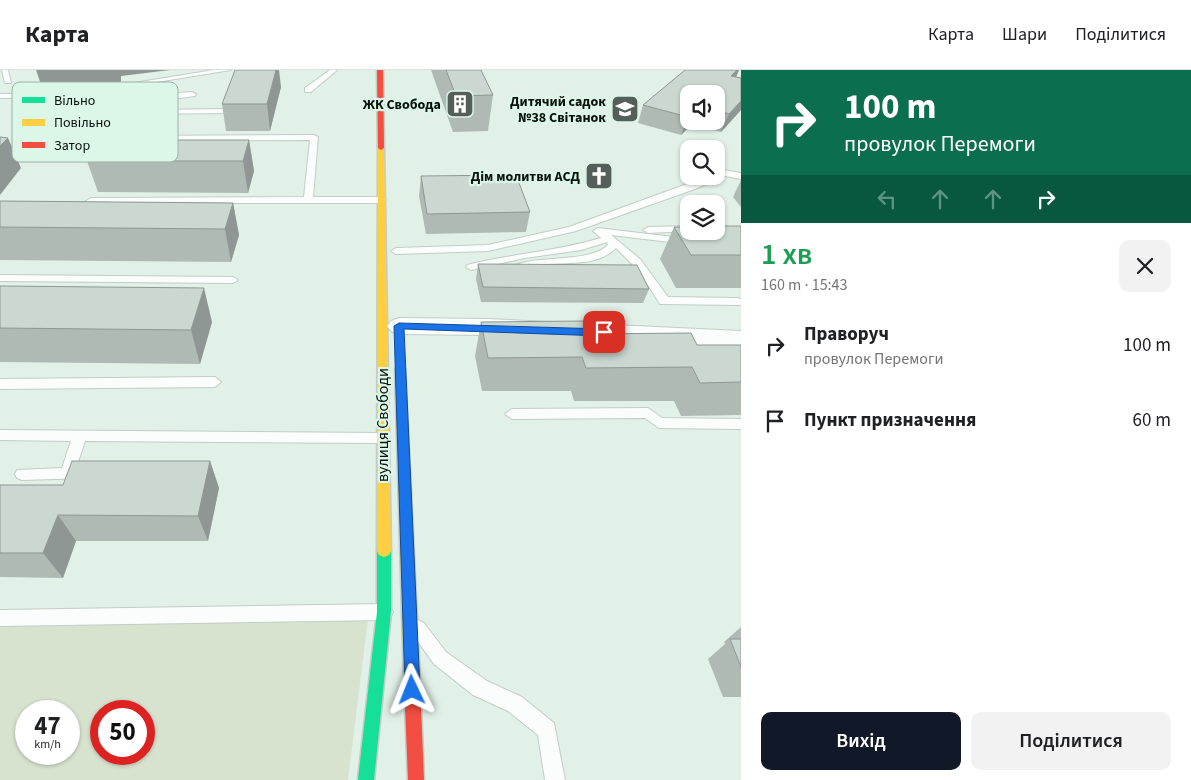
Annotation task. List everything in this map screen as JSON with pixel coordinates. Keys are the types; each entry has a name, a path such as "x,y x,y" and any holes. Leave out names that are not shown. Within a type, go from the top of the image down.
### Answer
{"main road":[{"name":"вулиця Свободи","path":"366,780 384,612 380,70"},
{"path":"390,70 393,170"},
{"name":"вулиця Свободи","path":"400,356 416,780"},
{"path":"382,438 393,442 394,515 406,524"}],"street":[{"path":"399,326 487,327 741,338"}],"lane":[{"path":"5,70 8,81"},
{"path":"148,82 228,70"},
{"path":"308,90 334,70"},
{"path":"178,95 192,94"},
{"path":"178,112 229,111"},
{"path":"178,138 314,137 308,200"},
{"path":"725,173 741,170"},
{"path":"725,173 741,176"},
{"path":"396,251 488,248 572,229 697,185"},
{"path":"91,202 381,200"},
{"path":"572,229 694,242"},
{"path":"598,231 680,229"},
{"path":"598,231 626,249 649,274 664,301 737,302"},
{"path":"471,267 526,255 581,247 610,238"},
{"path":"507,271 540,262 587,258 608,252 613,245 610,238"},
{"path":"0,278 233,280"},
{"path":"0,384 215,382"},
{"path":"512,414 648,413 659,423 741,424"},
{"path":"0,435 382,438"},
{"path":"67,474 80,436"},
{"path":"22,474 104,474"},
{"path":"0,618 384,612"},
{"path":"409,617 440,658 480,688 514,704 547,730 555,780"}],"green space":[{"path":"0,609 369,611 348,780 0,780"}],"building":[{"path":"235,70 276,70 267,104 222,104"},
{"path":"446,70 481,70 493,95 456,96"},
{"path":"685,70 737,70 731,76 741,78 741,101 729,114 725,113 725,85 680,85 680,115 643,105"},
{"path":"0,137 8,138 0,146"},
{"path":"178,140 249,140 243,161 178,161"},
{"path":"516,175 530,212 427,214 421,176"},
{"path":"0,201 233,203 225,229 0,227"},
{"path":"725,226 741,226 741,255 691,255 682,240 725,240"},
{"path":"674,227 680,227 680,237"},
{"path":"478,264 637,265 649,289 483,287"},
{"path":"0,286 204,288 191,330 0,328"},
{"path":"584,321 589,334 691,333 697,345 741,345 741,382 700,383 692,367 586,368 582,357 488,358 481,322"},
{"path":"72,461 210,461 198,516 58,515 43,553 0,553 0,485 63,485"},
{"path":"730,639 741,639 741,667"}],"traffic: fast":[{"path":"366,780 384,612 384,551"}],"traffic: slow":[{"path":"381,148 384,551"},
{"path":"400,369 412,682"}],"traffic: jam":[{"path":"380,70 381,148"},
{"path":"412,682 416,780"}],"place":[{"name":"ЖК Свобода","path":"460,104"},
{"name":"Дитячий садок №38 Світанок","path":"625,109"},
{"name":"Дім молитви АСД","path":"599,176"}],"route":[{"path":"412,690 399,326 487,327 604,332"}]}
